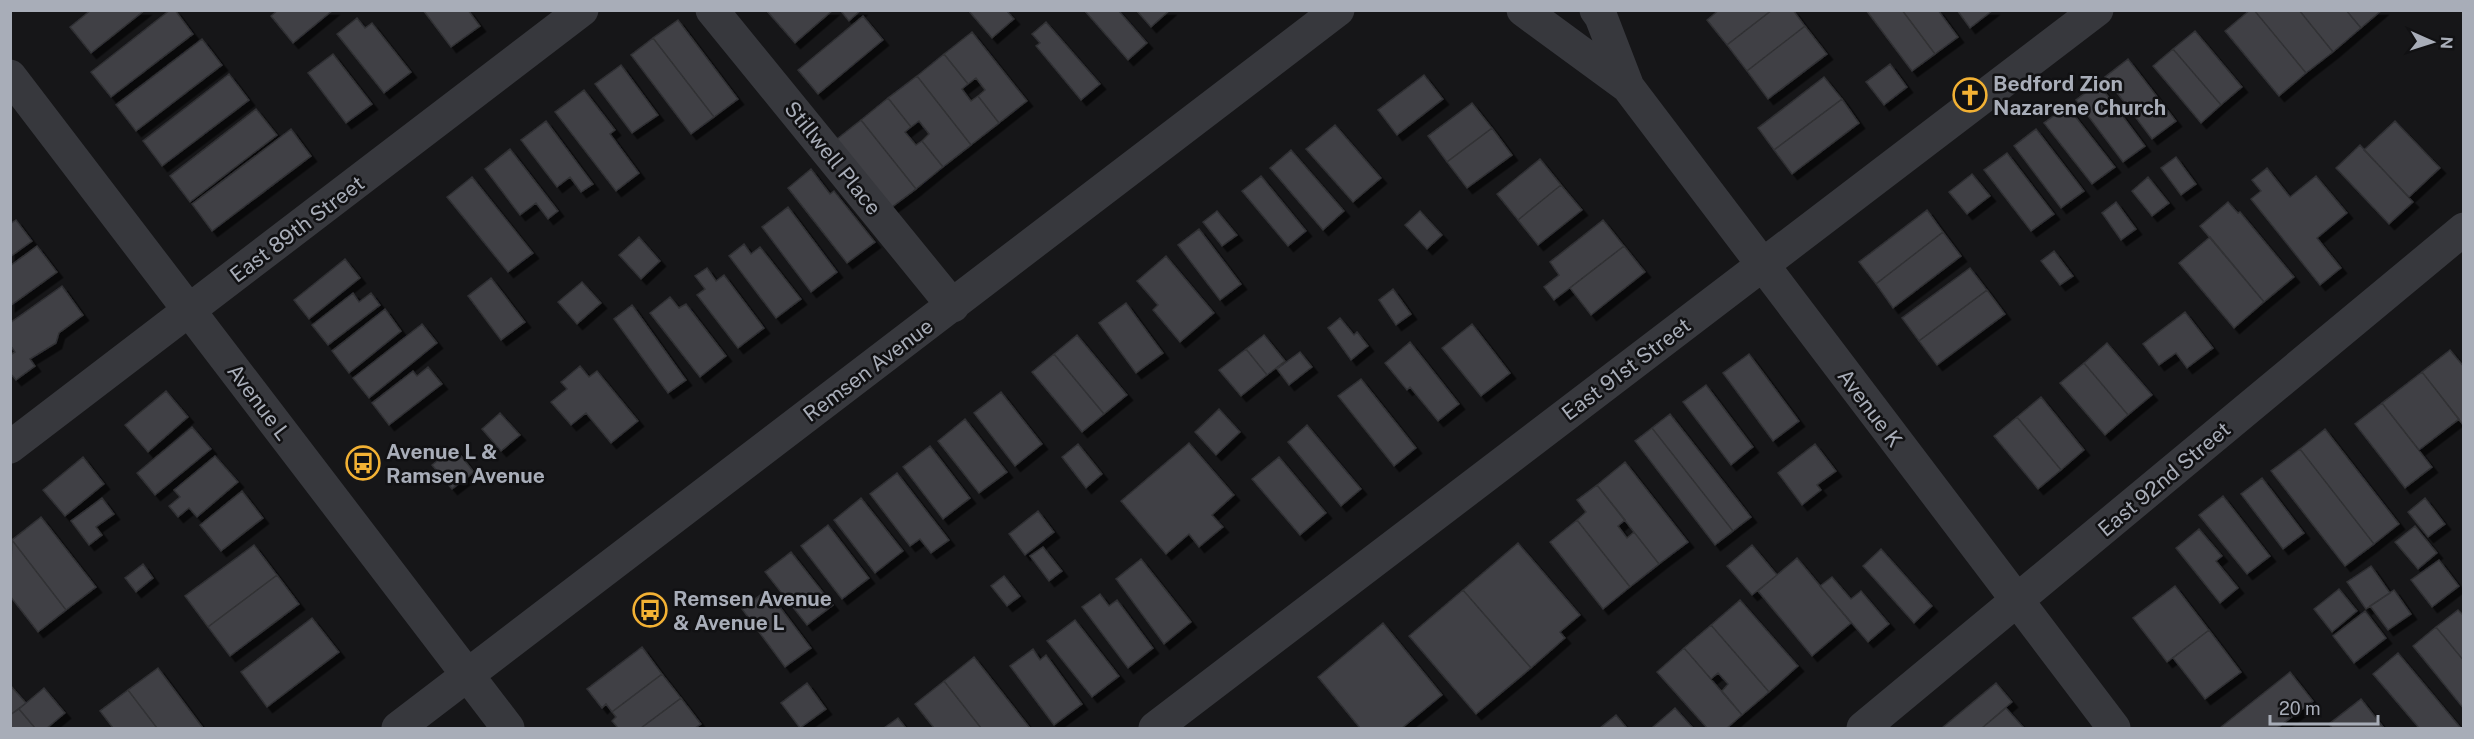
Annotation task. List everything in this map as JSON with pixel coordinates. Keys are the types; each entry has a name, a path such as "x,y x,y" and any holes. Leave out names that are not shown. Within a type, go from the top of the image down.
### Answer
{"street":[{"name":"East 89th Street","path":"10,447 582,10"},
{"name":"Stillwell Place","path":"712,10 953,306"},
{"name":"Remsen Avenue","path":"398,729 1338,10"},
{"name":"Avenue K","path":"1523,10 1628,87"},
{"name":"Avenue K","path":"1596,10 1628,87 2114,729"},
{"name":"East 91st Street","path":"1155,729 2097,10"},
{"name":"Avenue L","path":"10,76 508,729"},
{"name":"East 92nd Street","path":"1863,729 2463,229"}],"building":[{"path":"91,10 145,10 91,53 70,27"},
{"path":"170,10 175,10 193,34 111,97 91,72"},
{"path":"278,10 333,10 293,43 271,16"},
{"path":"423,10 468,10 480,26 451,47"},
{"path":"766,10 833,10 795,43"},
{"path":"840,10 861,10 849,21"},
{"path":"968,10 1006,10 1014,19 992,38"},
{"path":"1084,10 1118,10 1147,43 1128,60"},
{"path":"1136,10 1170,10 1151,27"},
{"path":"1719,10 1772,10 1727,45 1707,20"},
{"path":"1772,10 1793,10 1805,26 1747,71 1727,45"},
{"path":"1866,10 1902,10 1935,54 1912,71"},
{"path":"1902,10 1938,10 1958,37 1935,54"},
{"path":"1957,10 1993,10 1970,28"},
{"path":"2250,10 2254,10 2306,73 2279,96 2225,31"},
{"path":"2254,10 2299,10 2333,52 2306,73"},
{"path":"2299,10 2346,10 2361,28 2333,52"},
{"path":"2346,10 2382,10 2361,28"},
{"path":"863,16 883,40 818,94 798,70"},
{"path":"357,18 365,28 372,23 411,72 384,93 337,34"},
{"path":"678,20 738,99 714,117 653,38"},
{"path":"1046,22 1100,84 1081,100 1036,46 1040,43 1032,34"},
{"path":"1805,26 1827,54 1768,99 1747,71"},
{"path":"2195,31 2242,87 2221,105 2173,49"},
{"path":"972,32 1027,101 999,123 978,96 985,90 976,78 968,84 944,54"},
{"path":"653,38 714,117 691,134 631,55"},
{"path":"202,39 222,65 136,131 116,105"},
{"path":"2173,49 2221,105 2201,123 2153,66"},
{"path":"333,54 372,104 346,123 308,73"},
{"path":"944,54 968,84 962,89 971,101 978,96 999,123 971,145 917,76"},
{"path":"2128,59 2176,121 2152,139 2105,77"},
{"path":"1890,64 1907,87 1884,105 1866,82"},
{"path":"621,65 658,115 632,133 595,84"},
{"path":"229,74 249,100 162,166 143,141"},
{"path":"1424,75 1443,99 1397,135 1378,110"},
{"path":"917,76 971,145 943,167 922,141 929,134 919,121 911,127 888,98"},
{"path":"1824,77 1842,99 1774,150 1758,128"},
{"path":"2098,83 2145,146 2123,162 2076,100"},
{"path":"584,90 615,130 610,134 639,173 616,191 555,112"},
{"path":"888,98 911,127 905,132 916,145 922,141 943,167 916,189 861,120"},
{"path":"1842,99 1859,123 1792,174 1774,150"},
{"path":"1472,103 1492,128 1447,162 1428,136"},
{"path":"2067,106 2115,167 2092,184 2044,123"},
{"path":"256,109 277,135 190,202 170,176"},
{"path":"861,120 916,189 888,210 833,142"},
{"path":"546,121 593,184 581,192 570,177 557,187 521,140"},
{"path":"2395,121 2440,168 2409,197 2364,150"},
{"path":"1335,125 1381,178 1353,202 1306,149"},
{"path":"1492,128 1512,155 1467,188 1447,162"},
{"path":"291,129 311,156 212,231 192,204"},
{"path":"2036,129 2084,191 2061,208 2014,146"},
{"path":"2360,145 2413,202 2389,224 2336,168"},
{"path":"510,149 558,211 548,219 536,203 520,215 485,169"},
{"path":"1291,150 1344,211 1323,230 1270,168"},
{"path":"2007,153 2054,214 2031,231 1984,170"},
{"path":"2176,157 2196,184 2181,195 2161,168"},
{"path":"1540,159 1561,185 1518,220 1497,194"},
{"path":"2267,168 2290,197 2316,176 2347,213 2317,238 2341,268 2320,285 2251,199 2261,191 2252,180"},
{"path":"811,169 830,194 834,191 875,242 847,263 788,188"},
{"path":"1972,174 1990,196 1967,214 1949,192"},
{"path":"1261,176 1306,231 1288,246 1242,191"},
{"path":"472,177 533,253 508,272 447,197"},
{"path":"2148,177 2169,203 2152,216 2132,191"},
{"path":"1561,185 1582,210 1538,245 1518,220"},
{"path":"2116,202 2136,229 2121,240 2102,213"},
{"path":"2228,202 2238,213 2240,212 2294,277 2264,302 2200,226"},
{"path":"788,207 837,272 811,292 762,227"},
{"path":"1927,210 1943,232 1876,284 1859,262"},
{"path":"1217,211 1237,235 1222,246 1203,222"},
{"path":"1420,211 1442,235 1427,249 1405,225"},
{"path":"16,220 32,241 10,257 10,224"},
{"path":"1603,220 1624,246 1554,300 1544,287 1559,275 1550,262"},
{"path":"1199,229 1241,284 1220,300 1178,245"},
{"path":"1943,232 1961,256 1893,308 1876,284"},
{"path":"639,237 660,261 641,279 619,255"},
{"path":"2210,237 2264,302 2234,328 2179,263"},
{"path":"744,244 751,254 760,247 801,299 776,318 729,256"},
{"path":"37,246 57,272 10,306 10,266"},
{"path":"1624,246 1645,272 1591,315 1570,288"},
{"path":"2054,251 2073,276 2060,285 2041,261"},
{"path":"1166,256 1214,313 1180,342 1153,310 1158,305 1137,281"},
{"path":"345,259 360,278 309,319 294,300"},
{"path":"707,268 716,281 724,275 764,328 738,348 697,295 705,289 695,276"},
{"path":"1970,268 1987,290 1919,341 1902,318"},
{"path":"491,278 525,322 501,340 468,296"},
{"path":"582,282 601,303 577,324 558,302"},
{"path":"62,286 83,315 59,333 56,343 30,359 35,366 16,380 10,373 10,355 15,352 10,345 10,323"},
{"path":"1393,289 1411,314 1396,325 1379,300"},
{"path":"1987,290 2005,314 1937,365 1919,341"},
{"path":"353,293 359,302 371,293 380,305 328,345 312,325"},
{"path":"670,297 679,308 686,304 726,356 700,377 650,313"},
{"path":"1126,303 1163,353 1136,373 1099,323"},
{"path":"632,305 686,380 668,393 614,319"},
{"path":"385,309 401,331 349,373 332,351"},
{"path":"2185,312 2213,348 2187,368 2176,353 2159,365 2143,344"},
{"path":"1340,318 1354,335 1357,332 1368,346 1351,360 1328,328"},
{"path":"422,324 437,343 369,398 353,378"},
{"path":"1472,324 1510,373 1481,396 1442,348"},
{"path":"1077,335 1127,395 1104,414 1054,354"},
{"path":"1264,335 1285,361 1267,375 1246,349"},
{"path":"1410,342 1459,404 1438,421 1410,387 1407,390 1385,363"},
{"path":"2107,343 2152,395 2128,415 2084,363"},
{"path":"1246,349 1267,375 1241,396 1219,370"},
{"path":"2450,350 2464,367 2464,426 2422,372"},
{"path":"1300,352 1312,367 1289,385 1277,369"},
{"path":"1054,354 1104,414 1082,432 1032,372"},
{"path":"1749,354 1799,421 1773,441 1723,373"},
{"path":"2084,363 2128,415 2105,435 2060,383"},
{"path":"580,366 589,377 597,371 638,421 611,443 586,413 571,425 551,402 567,389 561,382"},
{"path":"428,367 442,384 389,425 372,403 413,371 417,376"},
{"path":"2422,372 2459,419 2419,450 2382,403"},
{"path":"1361,379 1416,448 1394,466 1338,396"},
{"path":"1706,385 1753,447 1731,465 1683,402"},
{"path":"166,391 188,417 148,452 125,425"},
{"path":"1001,392 1042,444 1015,466 974,413"},
{"path":"2041,397 2084,450 2061,470 2017,417"},
{"path":"2382,403 2432,467 2405,488 2355,424"},
{"path":"1219,409 1240,432 1216,455 1195,432"},
{"path":"500,413 520,435 501,451 482,429"},
{"path":"1670,414 1751,517 1733,531 1652,428"},
{"path":"2017,417 2061,470 2038,489 1994,436"},
{"path":"965,419 1007,472 979,493 938,441"},
{"path":"1307,425 1361,489 1341,506 1288,442"},
{"path":"192,427 211,449 155,495 137,473"},
{"path":"1652,428 1733,531 1715,545 1635,441"},
{"path":"2325,429 2399,524 2374,544 2300,449"},
{"path":"1189,443 1234,495 1212,515 1223,527 1199,547 1189,534 1166,554 1121,501"},
{"path":"1078,444 1102,474 1086,488 1062,457"},
{"path":"1815,444 1836,471 1817,485 1821,490 1802,505 1778,473"},
{"path":"930,446 970,498 943,519 903,467"},
{"path":"454,447 474,472 452,489 432,465"},
{"path":"2300,449 2374,544 2345,566 2271,471"},
{"path":"215,456 238,482 197,517 189,508 178,517 169,506 180,497 174,490"},
{"path":"83,457 104,484 65,516 43,490"},
{"path":"1279,457 1326,513 1300,535 1252,479"},
{"path":"1625,462 1688,542 1659,564 1597,485"},
{"path":"897,473 949,540 931,553 920,539 910,546 870,494"},
{"path":"2262,478 2304,533 2283,549 2241,494"},
{"path":"1597,485 1625,520 1618,526 1627,538 1634,532 1659,564 1630,587 1577,520 1586,512 1577,500"},
{"path":"242,491 263,518 221,551 200,525"},
{"path":"2223,496 2270,556 2247,574 2199,515"},
{"path":"102,498 114,514 96,527 102,535 89,545 71,521"},
{"path":"861,498 903,551 875,573 834,520"},
{"path":"2425,498 2445,524 2428,537 2408,512"},
{"path":"1038,511 1054,532 1025,555 1009,534"},
{"path":"41,517 96,587 66,610 12,540"},
{"path":"1577,520 1630,587 1603,609 1550,542"},
{"path":"828,525 869,578 842,599 801,546"},
{"path":"2415,526 2437,553 2418,569 2395,542"},
{"path":"2199,529 2222,556 2216,561 2238,588 2220,603 2176,548"},
{"path":"12,540 66,610 38,632 10,596"},
{"path":"1518,543 1580,615 1560,632 1565,638 1531,668 1463,590"},
{"path":"254,545 277,575 208,627 185,596"},
{"path":"1752,545 1777,575 1752,595 1727,566"},
{"path":"1043,547 1062,571 1049,581 1030,556"},
{"path":"1881,549 1932,606 1914,623 1863,566"},
{"path":"791,552 833,605 807,625 765,572"},
{"path":"1797,558 1851,623 1812,656 1758,591"},
{"path":"1141,559 1191,622 1164,644 1116,579"},
{"path":"2439,560 2459,586 2432,607 2411,580"},
{"path":"143,564 153,578 136,592 125,578"},
{"path":"2371,566 2390,593 2366,609 2347,582"},
{"path":"277,575 299,604 230,656 208,627"},
{"path":"1004,576 1020,596 1007,606 991,586"},
{"path":"1832,577 1851,599 1861,591 1889,624 1868,642 1820,586"},
{"path":"2175,586 2209,630 2167,662 2133,618"},
{"path":"2339,589 2357,611 2332,632 2314,609"},
{"path":"767,590 811,648 785,667 742,609"},
{"path":"1463,590 1531,668 1476,714 1409,636"},
{"path":"2394,590 2411,614 2388,630 2370,606"},
{"path":"1100,594 1109,606 1117,600 1153,648 1128,668 1082,607"},
{"path":"1740,600 1798,666 1769,692 1711,625"},
{"path":"2458,610 2464,616 2464,661 2436,627"},
{"path":"2365,611 2386,638 2354,663 2333,636"},
{"path":"312,618 339,652 267,707 241,672"},
{"path":"1075,620 1119,676 1092,697 1047,641"},
{"path":"1383,623 1442,695 1402,728 1360,728 1318,677"},
{"path":"1711,625 1769,692 1742,715 1722,691 1728,684 1718,673 1711,679 1684,648"},
{"path":"2436,627 2464,661 2464,709 2413,646"},
{"path":"2209,630 2241,672 2205,699 2173,658"},
{"path":"642,647 662,674 612,712 606,704 602,708 587,689"},
{"path":"1684,648 1742,715 1727,728 1707,728 1657,672"},
{"path":"1033,649 1040,660 1046,655 1082,704 1054,725 1010,666"},
{"path":"2398,653 2460,727 2419,728 2373,674"},
{"path":"974,657 1030,728 981,728 944,681"},
{"path":"158,668 203,728 157,728 128,690"},
{"path":"2290,672 2313,701 2277,728 2221,727"},
{"path":"662,674 681,698 641,728 618,728 612,721 616,717 612,712"},
{"path":"944,681 981,728 934,728 915,704"},
{"path":"807,683 826,709 800,728 781,703"},
{"path":"1996,683 2012,702 1982,728 1942,728"},
{"path":"10,685 26,703 10,715"},
{"path":"44,688 65,713 47,728 35,728 19,709"},
{"path":"128,690 157,728 113,728 100,711"},
{"path":"681,698 701,724 695,728 641,728"},
{"path":"2361,699 2384,728 2332,728 2329,724"},
{"path":"1675,708 1693,728 1653,727"},
{"path":"2006,708 2024,728 1982,728"},
{"path":"19,709 35,728 10,728 10,715"},
{"path":"1616,715 1627,728 1600,728"},
{"path":"898,718 906,728 884,728"}],"place":[{"name":"Bedford Zion Nazarene Church","path":"1970,95"},
{"name":"Avenue L & Ramsen Avenue","path":"363,463"},
{"name":"Remsen Avenue & Avenue L","path":"650,610"}]}
